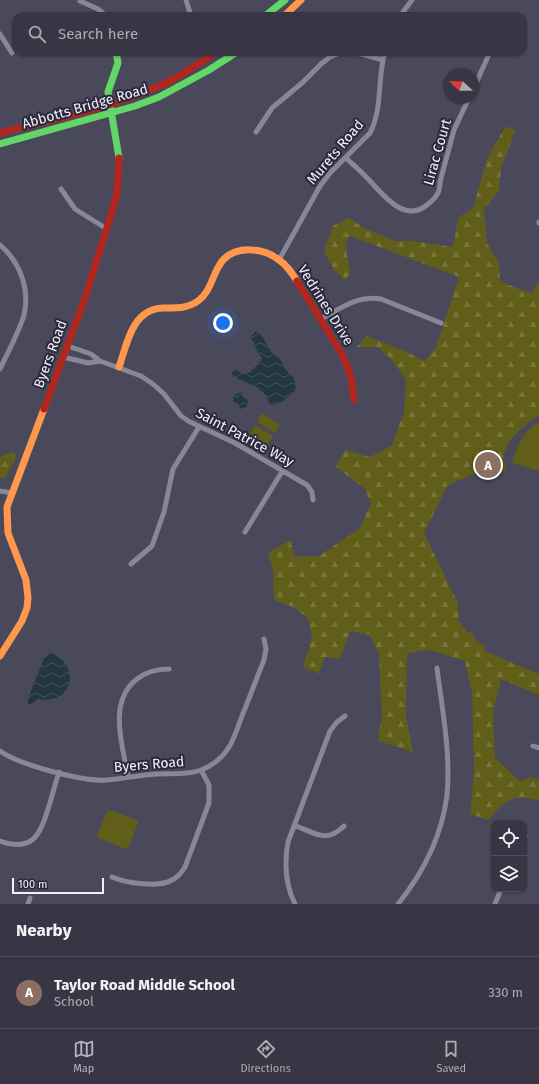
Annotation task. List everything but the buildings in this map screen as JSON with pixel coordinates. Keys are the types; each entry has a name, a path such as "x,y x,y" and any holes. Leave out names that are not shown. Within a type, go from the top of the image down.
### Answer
{"street":[{"path":"186,0 190,12"},
{"path":"270,12 285,0"},
{"path":"288,12 301,0"},
{"path":"403,12 412,0"},
{"path":"80,1 101,12"},
{"path":"0,34 12,53"},
{"name":"Byers Road","path":"0,656 24,616 29,595 25,573 9,536 6,523 7,507 68,346 107,229 117,194 119,153 108,92 118,63 117,56"},
{"name":"Abbotts Bridge Road","path":"0,133 109,104 154,88 172,80 205,56"},
{"name":"Abbotts Bridge Road","path":"0,144 135,106 159,97 209,70 231,56"},
{"path":"256,132 272,108 302,83 321,64 330,57 334,56"},
{"path":"369,56 383,60"},
{"name":"Murets Road","path":"279,260 320,186 330,173 370,133 378,108 384,56"},
{"path":"479,77 488,56"},
{"name":"Lirac Court","path":"346,158 370,180 386,198 398,207 408,210 425,207 436,198 440,191 440,182 454,130 466,104"},
{"path":"61,189 75,209 107,229"},
{"path":"0,245 17,265 23,281 25,296 24,315 0,369"},
{"name":"Vedrines Drive","path":"119,367 133,327 140,317 153,309 179,309 197,302 208,290 219,265 230,255 244,250 264,253 279,260 292,274 322,319 348,365 353,383 354,400"},
{"path":"322,319 354,301 362,298 372,298 381,299 441,323"},
{"name":"Saint Patrice Way","path":"68,346 91,354 100,361 141,376 164,394 181,416 199,428 235,443 307,485 312,492 313,500"},
{"name":"Saint Patrice Way","path":"63,357 88,362 100,361"},
{"path":"131,564 152,546 164,512 172,469 199,428"},
{"path":"245,532 283,470"},
{"path":"0,491 12,493"},
{"name":"Byers Road","path":"0,751 16,760 80,778 95,780 108,780 156,774 185,774 201,770 219,759 232,742 264,660 266,649 264,639"},
{"path":"398,904 418,877 428,859 440,825 447,794 448,778 446,745 437,668"},
{"path":"128,777 119,720 119,710 122,700 129,687 141,676 156,670 169,669"},
{"path":"295,904 288,887 286,872 288,842 330,731 337,722 346,716"},
{"path":"533,746 539,748"},
{"path":"112,877 122,881 160,884 172,881 181,873 185,867 209,802 209,785 201,770"},
{"path":"0,841 12,845 22,844 35,838 43,825 59,772"},
{"path":"294,825 319,835 327,836 337,833 344,826"},
{"path":"495,904 500,892"},
{"path":"28,904 30,898"}],"green space":[{"path":"506,126 515,131 501,168 499,191 484,209 487,243 499,263 500,282 531,293 539,282 539,415 517,432 508,444 504,458 507,471 476,473 448,485 424,533 458,603 459,622 468,633 472,631 476,640 485,646 484,651 539,674 539,695 501,679 493,712 495,758 520,781 531,777 539,780 539,801 522,798 510,800 500,807 489,820 470,814 474,772 472,693 465,661 430,650 407,653 406,716 413,752 378,741 382,714 379,654 370,635 350,631 340,659 325,657 319,674 303,667 312,637 308,618 293,607 274,600 273,570 268,553 290,540 295,557 319,556 360,528 371,503 365,489 336,467 345,450 370,457 392,445 404,412 406,380 392,360 378,347 357,347 367,336 405,351 424,361 436,348 459,277 350,236 345,244 350,272 346,281 334,270 324,251 333,226 349,218 364,228 395,241 413,241 453,247 458,218 473,208 488,156"},
{"path":"262,413 280,425 275,433 257,422"},
{"path":"539,422 539,471 512,463 521,440 533,425"},
{"path":"255,425 273,436 268,445 250,433"},
{"path":"13,451 16,459 5,478 0,478 0,457"},
{"path":"109,810 137,820 138,823 128,848 126,849 98,838 97,835 107,811"}],"water":[{"path":"256,331 262,336 271,352 280,359 285,369 293,377 296,387 294,392 283,401 274,405 269,403 267,396 257,387 232,376 231,373 235,370 244,374 251,372 261,360 262,358 251,338"},
{"path":"241,392 243,398 247,399 248,404 246,407 240,409 238,404 234,402 233,397"},
{"path":"50,652 60,658 67,666 70,675 69,683 65,691 59,697 50,700 38,699 30,705 28,704 28,699 44,658"}],"traffic: fast":[{"path":"270,12 285,0"},
{"path":"117,56 118,63 108,92 119,158"},
{"path":"0,144 135,106 159,97 209,70 231,56"}],"traffic: slow":[{"path":"288,12 301,0"},
{"path":"119,367 132,329 144,314 153,310 185,307 194,304 203,297 219,265 229,255 243,250 266,253 282,262 297,281"},
{"path":"0,656 22,621 27,608 28,598 26,580 8,533 7,507 44,409"}],"traffic: jam":[{"path":"0,133 124,100 164,84 210,56"},
{"path":"44,409 85,298 111,215 117,194 119,158"},
{"path":"297,281 343,356 351,377 354,400"}],"place":[{"name":"Taylor Road Middle School","path":"488,465"}]}
